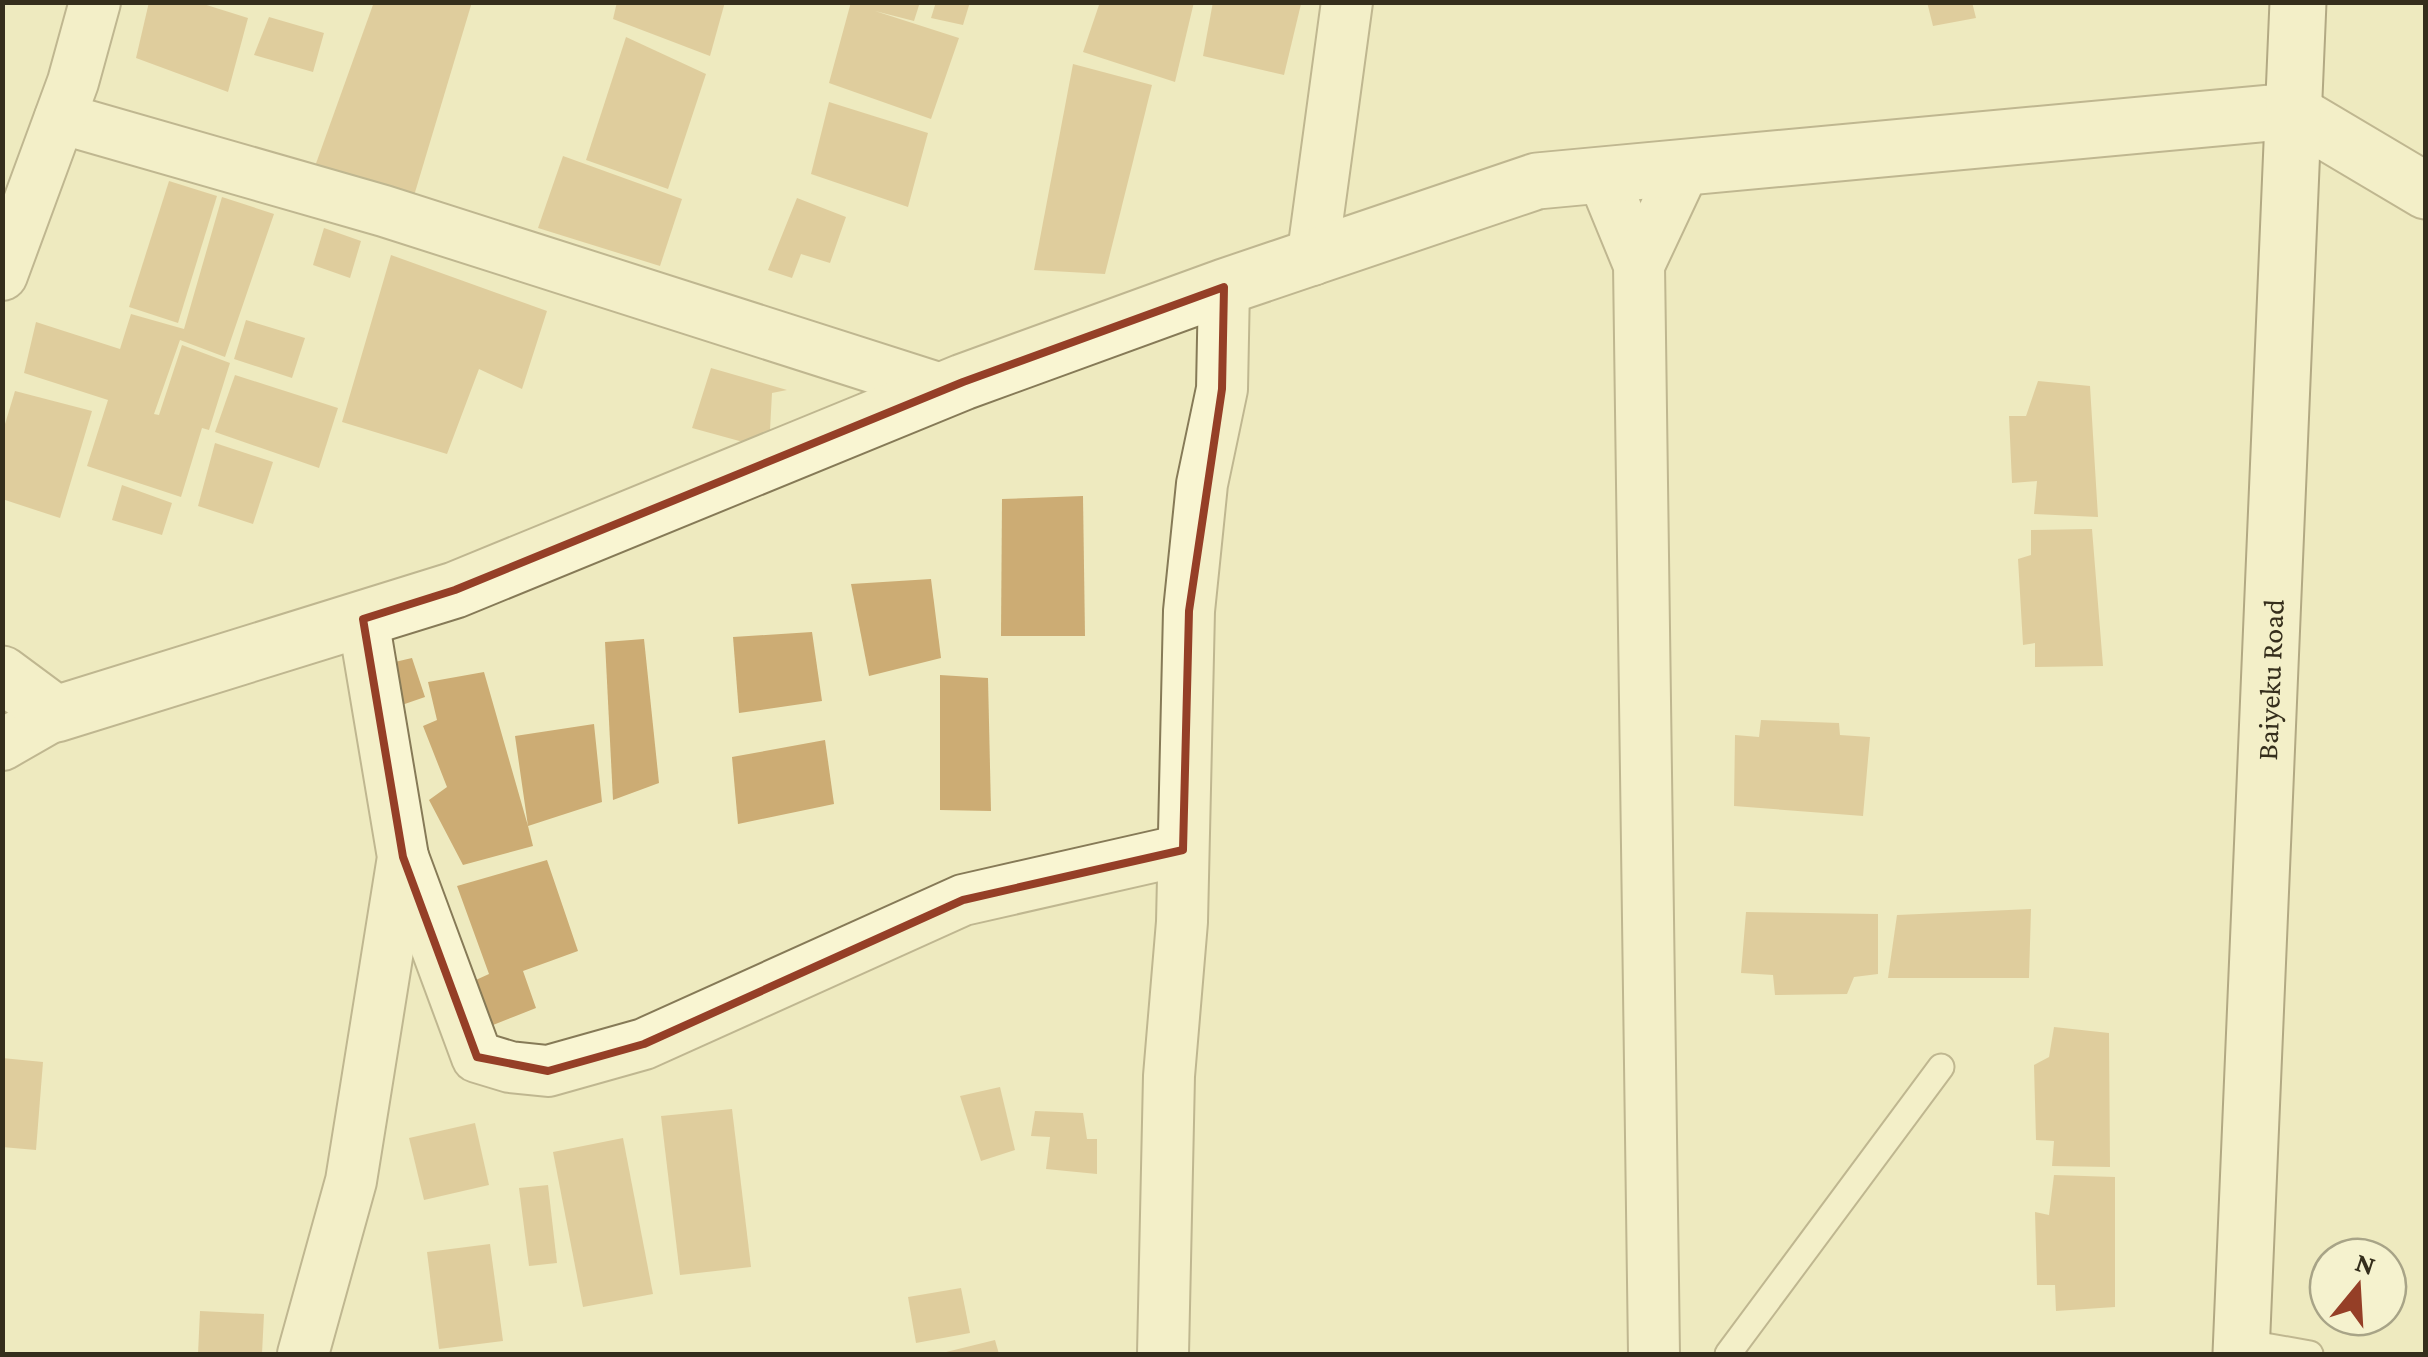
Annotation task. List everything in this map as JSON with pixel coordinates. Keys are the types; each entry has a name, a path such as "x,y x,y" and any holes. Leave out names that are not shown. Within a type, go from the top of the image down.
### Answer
{"street":[{"path":"2,275 60,118 95,2"},
{"path":"1312,260 1346,2"},
{"name":"Baiyeku Road","path":"2242,1348 2298,2"},
{"path":"2,745 56,714 455,590 944,390 1224,287 1536,181 2291,111 2426,191"},
{"path":"60,118 384,211 944,390"},
{"path":"1638,266 1685,167"},
{"path":"1602,175 1638,266 1654,1354"},
{"path":"1163,1354 1169,1076 1182,922 1188,611 1202,484 1222,389 1224,287"},
{"path":"364,619 404,858 477,1057 510,1068 548,1070 644,1044 963,900 1183,850"},
{"path":"2,674 56,714"},
{"path":"304,1354 350,1181 404,858"}],"lane":[{"path":"1728,1354 1941,1067"},
{"path":"2242,1348 2310,1354"}],"highlighted area":[{"path":"1224,287 1222,389 1189,611 1183,850 963,900 644,1044 548,1071 477,1057 403,857 363,619 455,590 963,382"}],"building":[{"path":"149,2 197,2 248,18 228,92 136,58"},
{"path":"374,2 472,2 413,199 314,169"},
{"path":"617,2 725,2 710,56 613,19"},
{"path":"851,2 920,2 914,21 875,11 959,38 931,119 829,83"},
{"path":"936,2 970,2 963,25 931,18"},
{"path":"1100,2 1194,2 1175,82 1083,52"},
{"path":"1213,2 1301,4 1284,75 1203,56"},
{"path":"1927,2 1972,2 1976,18 1933,26"},
{"path":"269,17 324,33 313,72 254,55"},
{"path":"626,37 706,74 668,189 586,160"},
{"path":"1073,64 1152,85 1105,274 1034,270"},
{"path":"829,102 928,133 908,207 811,174"},
{"path":"563,156 682,199 660,266 538,228"},
{"path":"169,181 217,196 178,323 129,307"},
{"path":"222,197 274,214 225,357 180,340 154,414 159,415 182,345 230,363 209,430 202,428 181,497 87,466 108,400 24,373 36,322 120,349 131,314 184,329"},
{"path":"797,198 846,217 830,263 801,254 792,278 768,270"},
{"path":"324,228 361,241 350,278 313,265"},
{"path":"391,255 547,311 522,389 479,369 447,454 342,422"},
{"path":"246,320 305,338 292,378 234,359"},
{"path":"711,368 787,390 772,393 769,449 692,428"},
{"path":"235,375 338,408 319,468 215,432"},
{"path":"2038,381 2090,386 2098,517 2034,514 2037,481 2012,483 2009,416 2026,416"},
{"path":"15,391 92,411 60,518 2,499 2,434"},
{"path":"215,443 273,462 253,524 198,506"},
{"path":"122,485 172,503 162,535 112,520"},
{"path":"1083,496 1085,636 1001,636 1002,499"},
{"path":"2092,529 2103,666 2035,667 2035,643 2023,645 2018,559 2031,555 2031,530"},
{"path":"931,579 941,658 869,676 851,584"},
{"path":"812,632 822,701 739,713 733,637"},
{"path":"644,639 659,783 613,800 605,642"},
{"path":"412,658 425,697 396,707 382,665"},
{"path":"484,672 533,846 463,865 429,800 447,787 423,726 437,720 428,682"},
{"path":"940,675 988,678 991,811 940,810"},
{"path":"1761,720 1839,723 1840,735 1870,737 1863,816 1734,806 1735,735 1759,737"},
{"path":"594,724 602,802 528,826 515,736"},
{"path":"825,740 834,804 738,824 732,757"},
{"path":"547,860 578,951 523,971 536,1008 483,1029 467,984 489,974 457,886"},
{"path":"2031,909 2029,978 1888,978 1897,915"},
{"path":"1746,912 1878,914 1878,974 1854,977 1847,994 1775,995 1773,975 1741,973"},
{"path":"2054,1027 2109,1033 2110,1167 2052,1166 2054,1141 2036,1140 2034,1065 2049,1057"},
{"path":"2,1058 43,1062 36,1150 2,1147"},
{"path":"1000,1087 1015,1150 981,1161 960,1096"},
{"path":"732,1109 751,1267 680,1275 661,1116"},
{"path":"1035,1111 1083,1113 1087,1139 1097,1139 1097,1174 1046,1169 1050,1137 1031,1136"},
{"path":"475,1123 489,1185 424,1200 409,1138"},
{"path":"623,1138 653,1294 583,1307 553,1152"},
{"path":"2054,1175 2115,1177 2115,1307 2056,1311 2055,1285 2037,1285 2035,1212 2049,1215"},
{"path":"548,1185 557,1263 529,1266 519,1188"},
{"path":"490,1244 503,1341 439,1349 427,1252"},
{"path":"961,1288 970,1333 916,1343 908,1297"},
{"path":"200,1311 264,1314 262,1354 198,1354"},
{"path":"995,1340 999,1354 942,1354 942,1353"}]}
